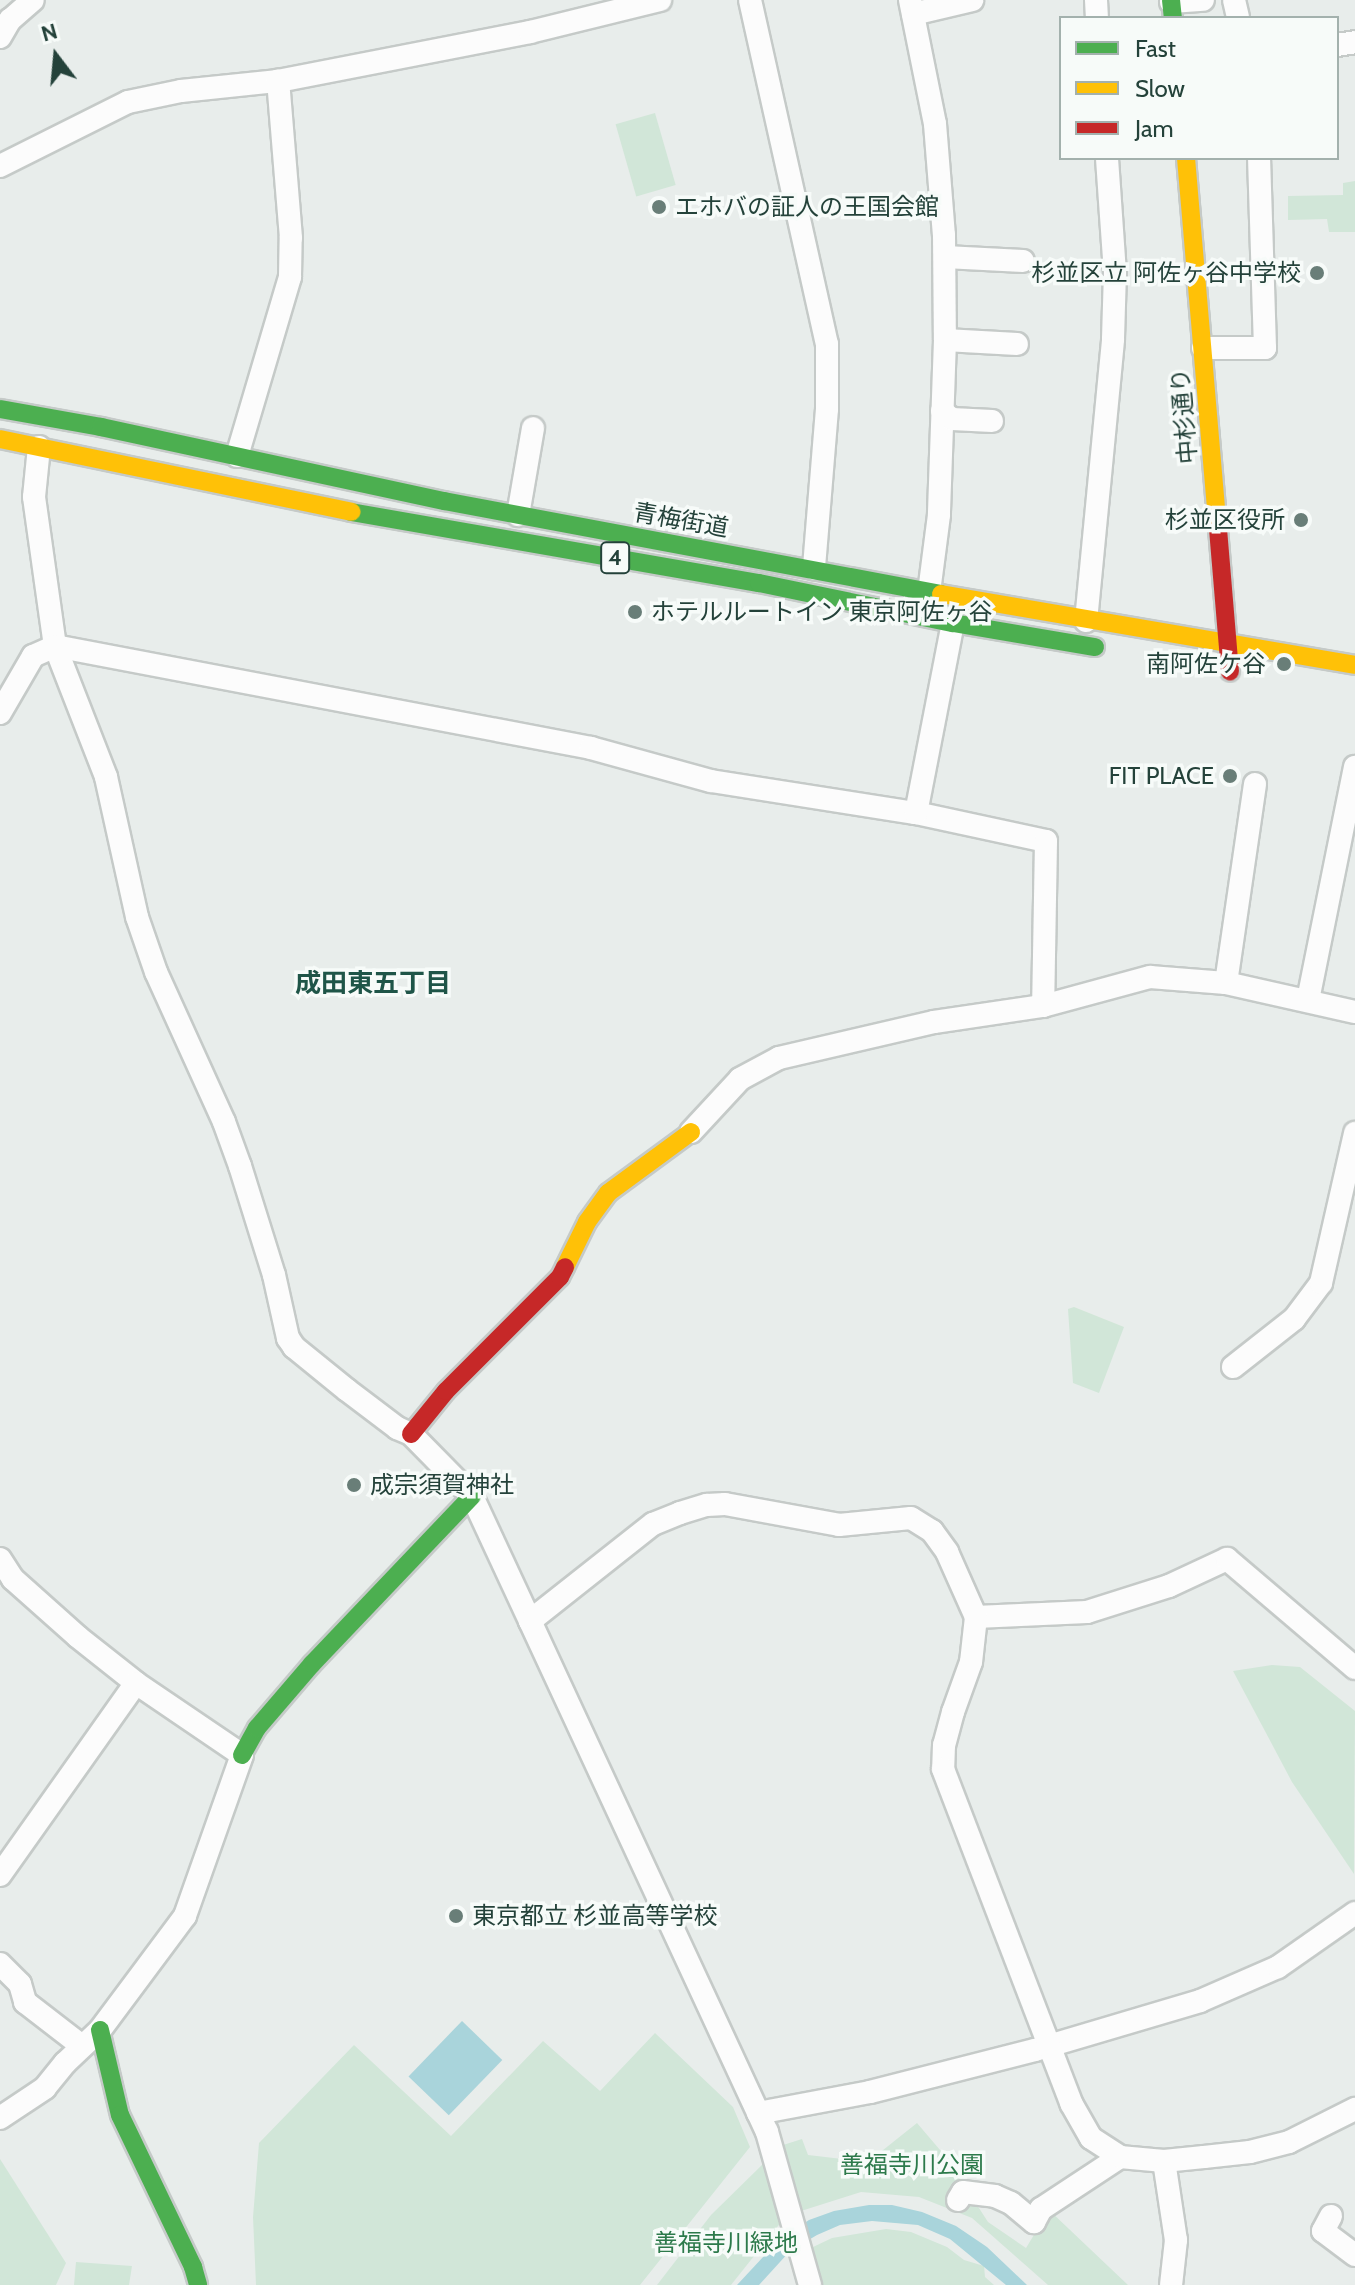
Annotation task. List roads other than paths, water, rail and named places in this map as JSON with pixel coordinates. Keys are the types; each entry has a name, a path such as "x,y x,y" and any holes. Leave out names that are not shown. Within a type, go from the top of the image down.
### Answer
{"main road":[{"name":"中杉通り","path":"1186,160 1227,646 1238,671 1204,666"},
{"name":"青梅街道","path":"0,409 518,515 1086,621 1355,665"},
{"name":"青梅街道","path":"0,439 383,519 759,583 953,623 1111,650"},
{"path":"411,1434 432,1405 560,1277 587,1222 608,1193 691,1132"},
{"path":"242,1755 257,1728 312,1664 472,1496"},
{"path":"100,2030 120,2115 188,2255 198,2285"}],"street":[{"path":"0,37 10,20 33,0"},
{"path":"0,166 128,102 181,91 278,81 530,32 610,6 660,0"},
{"path":"750,0 827,344 826,423 814,568"},
{"path":"929,592 939,515 945,257 935,124 912,7 972,0"},
{"path":"1172,7 1203,0"},
{"path":"237,456 290,277 291,238 278,81"},
{"path":"1086,621 1113,339 1115,273 1107,160"},
{"path":"1203,348 1265,348 1259,160"},
{"path":"945,257 1023,261"},
{"path":"945,340 1017,344"},
{"path":"942,411 952,419 992,421"},
{"path":"518,515 533,428"},
{"path":"39,447 34,497 55,646 106,777 137,917 156,972 224,1122 240,1166 274,1275 288,1338 294,1347 347,1390 397,1428 411,1434 472,1496 758,2113 808,2274"},
{"path":"916,813 953,623"},
{"path":"0,713 33,656 55,646 591,748 711,781 916,813 1046,841 1043,1006"},
{"path":"1308,1000 1355,767"},
{"path":"1226,983 1255,784"},
{"path":"691,1132 740,1079 779,1058 934,1022 1043,1006 1150,977 1226,983 1355,1012"},
{"path":"1233,1367 1294,1319 1321,1283 1355,1133"},
{"path":"530,1621 653,1524 716,1504 839,1525 911,1518 932,1531 947,1552 976,1617 971,1662 944,1745 943,1769 1079,2122 1091,2138 1120,2157 1164,2161 1250,2152 1289,2142 1355,2109"},
{"path":"0,1559 13,1579 136,1683 242,1755 185,1916 100,2030 45,2088 0,2118"},
{"path":"976,1617 1087,1612 1169,1586 1227,1559 1355,1668"},
{"path":"0,1875 136,1683"},
{"path":"758,2113 870,2092 1052,2046 1200,2001 1278,1967 1355,1913"},
{"path":"0,1964 20,1984 25,2002 82,2046"},
{"path":"958,2200 963,2192 995,2196 1011,2203 1034,2222 1041,2209 1120,2157"},
{"path":"1164,2161 1176,2240 1171,2285"},
{"path":"1331,2216 1323,2231 1355,2255"}],"water":[{"path":"462,2021 502,2060 449,2115 409,2076"},
{"path":"892,2205 922,2212 956,2226 987,2247 1027,2285 1006,2285 950,2239 918,2225 872,2221 840,2225 817,2235 790,2251 759,2285 737,2285 780,2239 809,2220 834,2211"}],"place":[{"name":"エホバの証人の王国会館","path":"659,207"},
{"name":"杉並区立 阿佐ヶ谷中学校","path":"1317,273"},
{"name":"杉並区役所","path":"1301,520"},
{"name":"ホテルルートイン 東京阿佐ヶ谷","path":"635,612"},
{"name":"南阿佐ケ谷","path":"1284,664"},
{"name":"FIT PLACE","path":"1230,776"},
{"name":"成宗須賀神社","path":"354,1485"},
{"name":"東京都立 杉並高等学校","path":"456,1916"}],"district":[{"name":"成田東五丁目","path":"373,984"}],"park label":[{"name":"善福寺川公園","path":"912,2165"},
{"name":"善福寺川緑地","path":"726,2243"}]}
